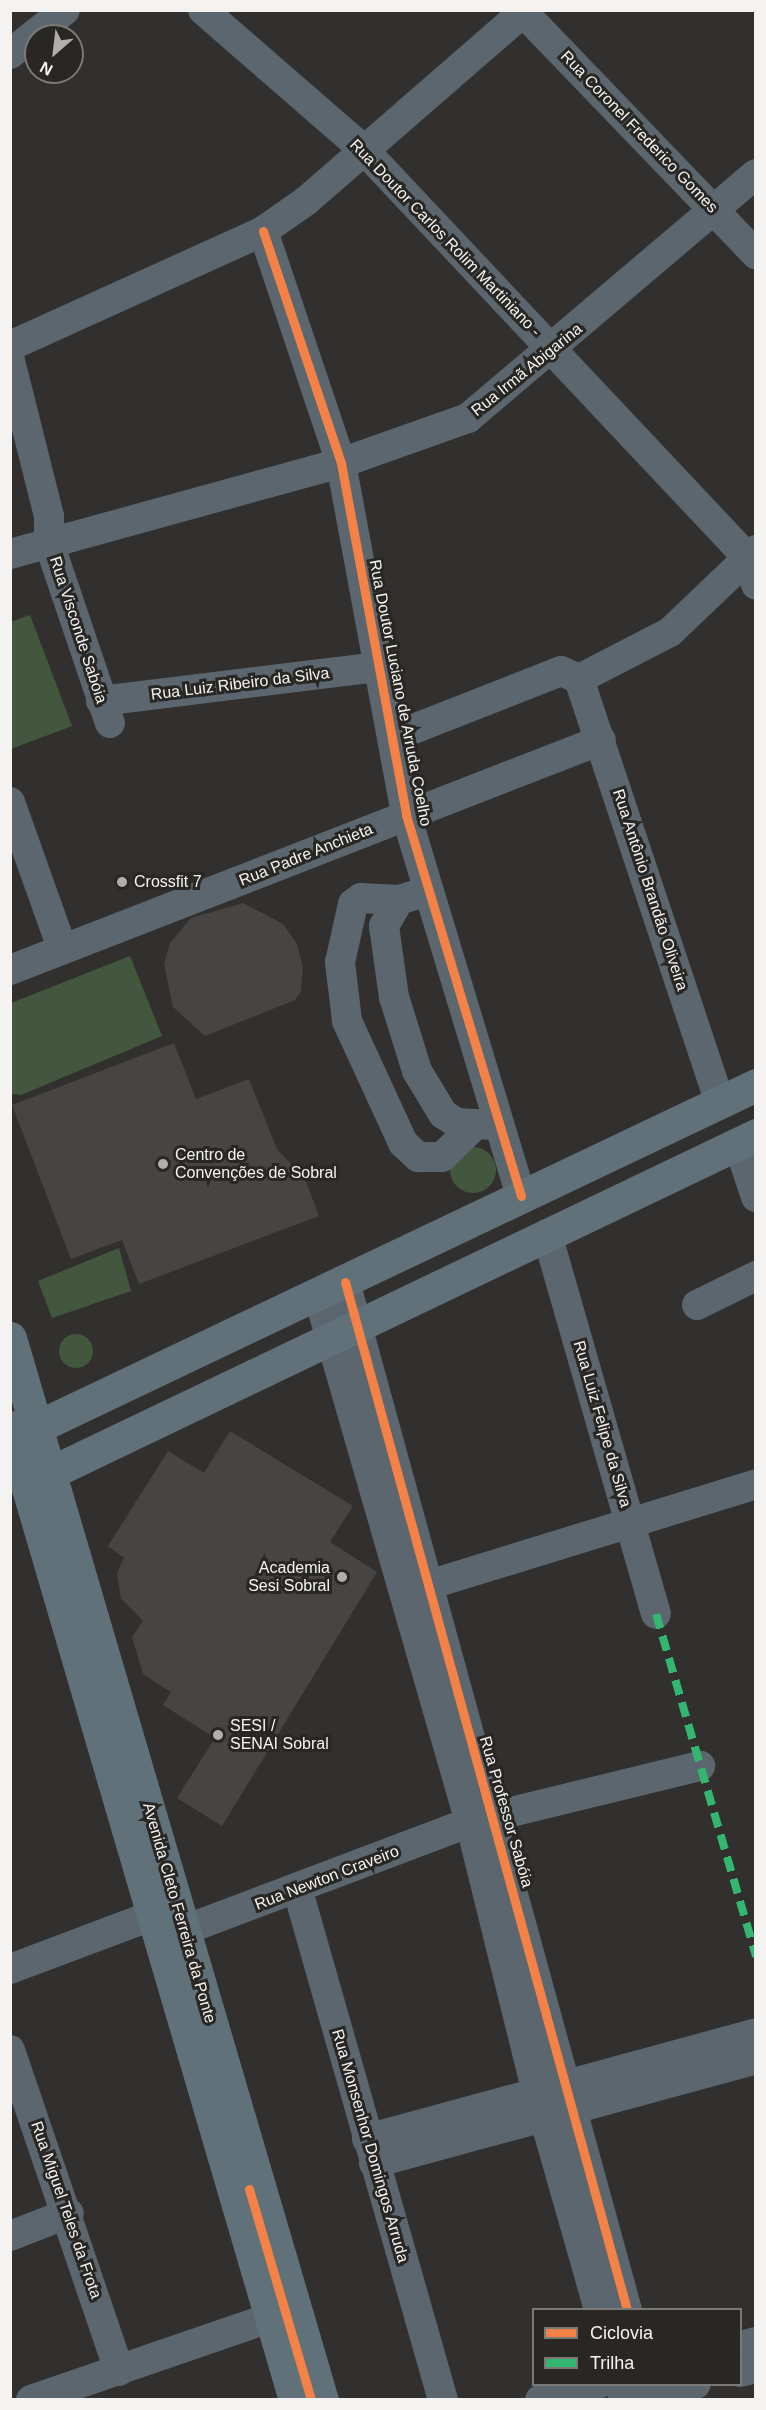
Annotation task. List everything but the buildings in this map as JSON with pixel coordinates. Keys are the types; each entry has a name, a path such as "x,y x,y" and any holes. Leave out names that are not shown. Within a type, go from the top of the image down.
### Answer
{"main road":[{"path":"18,1433 332,1288 756,1084"},
{"path":"656,1133 674,1173"},
{"path":"31,1481 344,1329 747,1139"},
{"name":"Avenida Cleto Ferreira da Ponte","path":"10,1338 18,1433 151,1916 282,2313 322,2400"},
{"name":"Avenida Cleto Ferreira da Ponte","path":"31,1481 182,1931 282,2313 295,2400"}],"street":[{"path":"10,54 65,10"},
{"name":"Rua Doutor Carlos Rolim Martiniano -","path":"203,10 364,150 753,564"},
{"path":"10,346 262,231 364,150 524,11"},
{"name":"Rua Coronel Frederico Gomes","path":"524,11 756,254"},
{"name":"Rua Irmã Abigarina","path":"10,554 341,463 468,418 552,351 756,174"},
{"name":"Rua Doutor Luciano de Arruda Coelho","path":"262,231 341,463 406,815 429,890 487,1125 521,1196"},
{"name":"Rua Visconde Sabóia","path":"10,361 49,516 49,543 106,712"},
{"path":"393,737 561,671 579,680 670,632 753,564"},
{"name":"Rua Luiz Ribeiro da Silva","path":"106,712 379,667"},
{"name":"Rua Antônio Brandão Oliveira","path":"579,680 601,740 719,1101"},
{"name":"Rua Padre Anchieta","path":"10,970 601,740"},
{"path":"10,802 62,948"},
{"path":"429,890 399,900 361,898 353,904 340,962 347,1021 403,1143 418,1156 442,1157 487,1125"},
{"path":"399,900 384,926 394,997 417,1071 444,1114 487,1125"},
{"path":"747,1139 756,1197"},
{"name":"Rua Luiz Felipe da Silva","path":"547,1234 656,1614"},
{"path":"697,1305 756,1276"},
{"name":"Rua Professor Sabóia","path":"332,1288 458,1742 569,2095 626,2308"},
{"path":"416,1589 629,1521 756,1484"},
{"name":"Rua Newton Craveiro","path":"182,1931 298,1891 482,1819 700,1766"},
{"name":"Rua Professor Sabóia","path":"482,1819 540,2103 598,2308"},
{"name":"Rua Monsenhor Domingos Arruda","path":"298,1891 443,2400"},
{"path":"10,1970 151,1916"},
{"path":"371,2151 569,2095 756,2032"},
{"name":"Rua Miguel Teles da Frota","path":"10,2050 69,2212 119,2371"},
{"path":"569,2095 756,2059"},
{"path":"10,2236 69,2212"},
{"path":"31,2400 282,2313"},
{"path":"540,2400 594,2386"},
{"path":"622,2386 643,2396 691,2386"}],"green space":[{"path":"30,615 72,726 11,749 11,622"},
{"path":"130,956 162,1036 21,1095 11,1094 11,1003"},
{"path":"473,1147 489,1154 496,1170 489,1186 473,1193 457,1186 450,1170 457,1154"},
{"path":"119,1248 131,1291 52,1318 38,1281"},
{"path":"76,1334 88,1339 93,1351 88,1363 76,1368 64,1363 59,1351 64,1339"}],"marked path":[{"path":"656,1614 756,1957"}],"cycle path":[{"path":"263,231 341,463 406,815 521,1196"},
{"path":"345,1282 626,2308"},
{"path":"249,2189 311,2400"}],"place":[{"name":"Crossfit 7","path":"122,882"},
{"name":"Centro de Convenções de Sobral","path":"163,1164"},
{"name":"Academia Sesi Sobral","path":"342,1577"},
{"name":"SESI / SENAI Sobral","path":"218,1735"}]}
